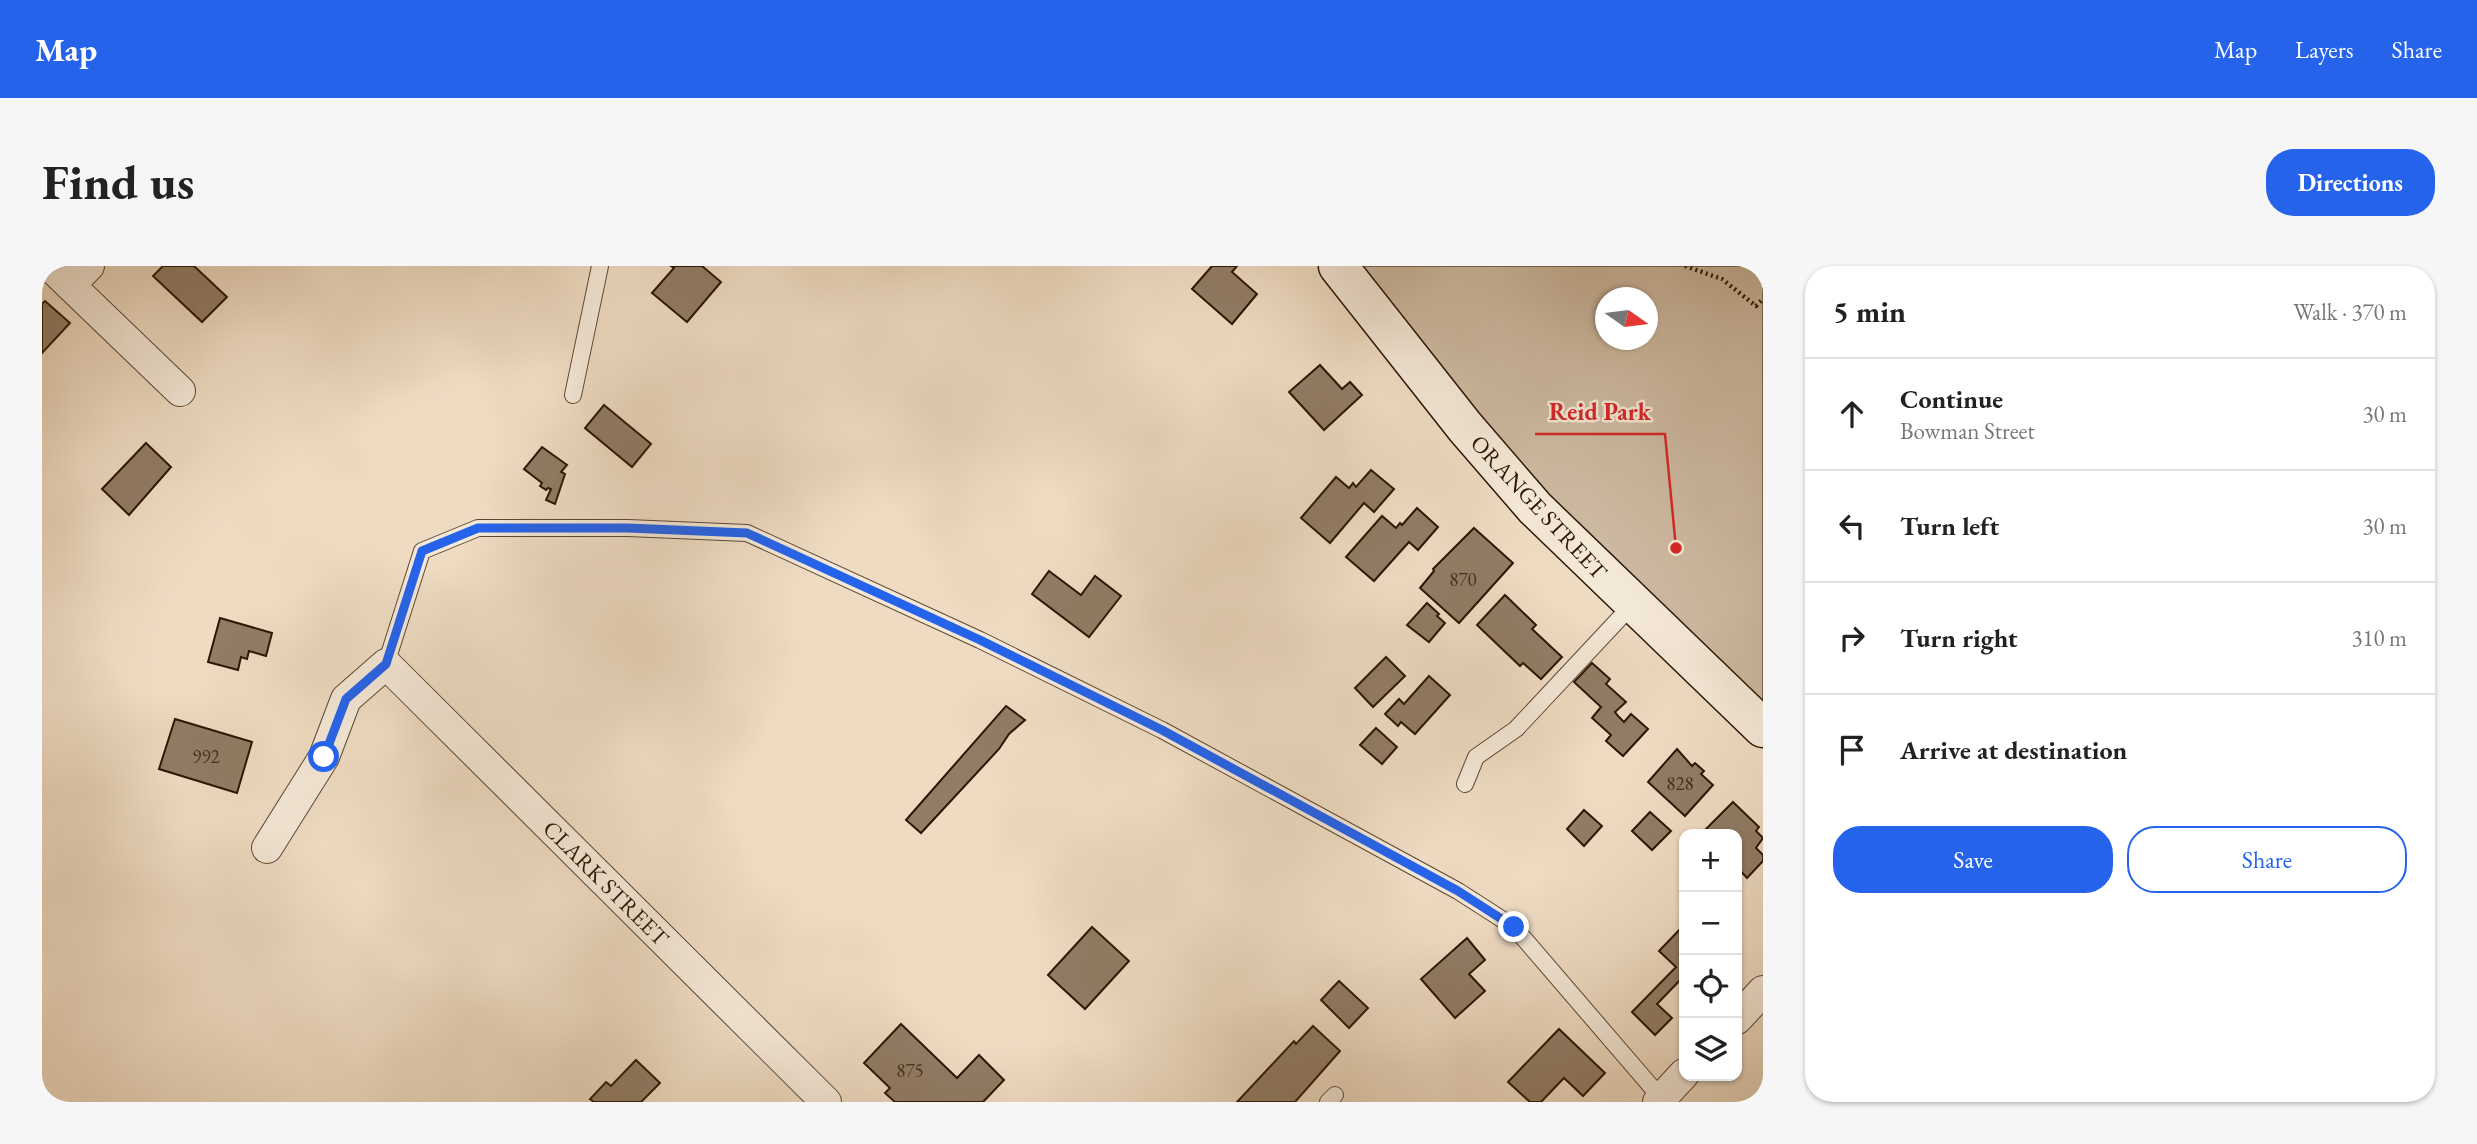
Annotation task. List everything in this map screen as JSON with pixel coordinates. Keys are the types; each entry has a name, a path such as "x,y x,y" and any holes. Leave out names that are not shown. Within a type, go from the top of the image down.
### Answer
{"street":[{"name":"ORANGE STREET","path":"1338,266 1465,427 1535,508 1763,727"},
{"path":"69,272 180,391"},
{"path":"267,848 324,757 346,699 386,664"},
{"name":"CLARK STREET","path":"386,664 826,1102"},
{"path":"1738,1018 1763,991"},
{"path":"1659,1100 1679,1079"}],"lane":[{"path":"573,395 600,266"},
{"path":"386,664 422,551 478,528 628,528 747,533 980,640 1162,730 1458,891 1514,927 1659,1100"},
{"path":"1465,784 1476,757 1516,729 1633,604"}],"path":[{"path":"1685,266 1721,279 1756,306 1763,299"}],"shaded area":[{"path":"1351,266 1763,266 1763,718 1509,468"}],"building":[{"path":"163,266 194,266 227,297 202,322 153,276"},
{"path":"671,266 702,266 721,282 687,322 652,293 674,268"},
{"path":"1212,266 1237,266 1232,272 1257,294 1232,324 1192,289"},
{"path":"45,301 70,323 42,353 42,304"},
{"path":"1320,365 1342,389 1350,382 1362,395 1324,430 1289,392"},
{"path":"604,405 651,444 632,467 585,428"},
{"path":"146,443 171,467 129,515 102,489"},
{"path":"542,447 567,465 561,472 565,474 555,504 546,500 551,489 546,490 540,486 542,483 524,469"},
{"path":"1371,470 1394,489 1374,512 1364,503 1330,543 1301,518 1336,477 1349,488 1353,483 1356,487"},
{"path":"1417,508 1438,527 1418,550 1409,542 1374,581 1346,557 1382,516 1396,528"},
{"path":"1474,528 1513,563 1459,623 1420,588 1433,569"},
{"path":"1049,571 1081,595 1095,576 1121,596 1089,637 1032,594"},
{"path":"1505,595 1536,625 1532,629 1562,657 1541,679 1523,663 1520,666 1477,625"},
{"path":"1427,603 1445,623 1429,642 1407,625"},
{"path":"220,618 272,633 266,656 249,651 247,659 241,657 238,670 208,662"},
{"path":"1386,657 1405,676 1373,707 1355,688"},
{"path":"1592,663 1610,679 1606,684 1626,702 1615,712 1619,717 1624,722 1631,714 1648,729 1623,756 1606,741 1611,735 1592,718 1601,707 1574,682"},
{"path":"1429,676 1450,695 1415,734 1401,722 1398,726 1385,714 1399,699 1404,704"},
{"path":"1006,706 1025,720 1009,734 999,749 921,833 906,820"},
{"path":"175,719 252,742 237,793 159,769"},
{"path":"1376,728 1397,747 1382,764 1360,745"},
{"path":"1677,749 1692,766 1695,763 1704,771 1701,774 1713,785 1685,816 1648,782"},
{"path":"1733,802 1759,827 1756,831 1763,838 1756,848 1763,855 1763,861 1747,878 1742,872 1742,829 1706,829"},
{"path":"1584,810 1602,826 1584,846 1567,829"},
{"path":"1650,812 1671,831 1652,850 1632,831"},
{"path":"1092,927 1129,961 1085,1009 1048,975"},
{"path":"1679,930 1679,981 1657,1004 1672,1018 1655,1035 1632,1012 1676,967 1659,951"},
{"path":"1467,938 1485,960 1469,974 1485,991 1455,1018 1421,979"},
{"path":"1339,981 1368,1008 1349,1028 1321,1000"},
{"path":"901,1024 957,1078 979,1055 1004,1080 983,1102 895,1102 885,1093 890,1088 864,1063"},
{"path":"1313,1026 1340,1051 1295,1102 1237,1102 1294,1041 1296,1044"},
{"path":"1559,1029 1605,1073 1583,1096 1564,1078 1541,1102 1530,1102 1508,1082"},
{"path":"636,1060 660,1083 641,1102 594,1102 590,1099 606,1082 611,1086"}],"place":[{"name":"Reid Park","path":"1676,548"}],"route":[{"path":"324,757 346,699 386,664 422,551 478,528 628,528 747,533 980,640 1162,730 1458,891 1514,927"}]}
